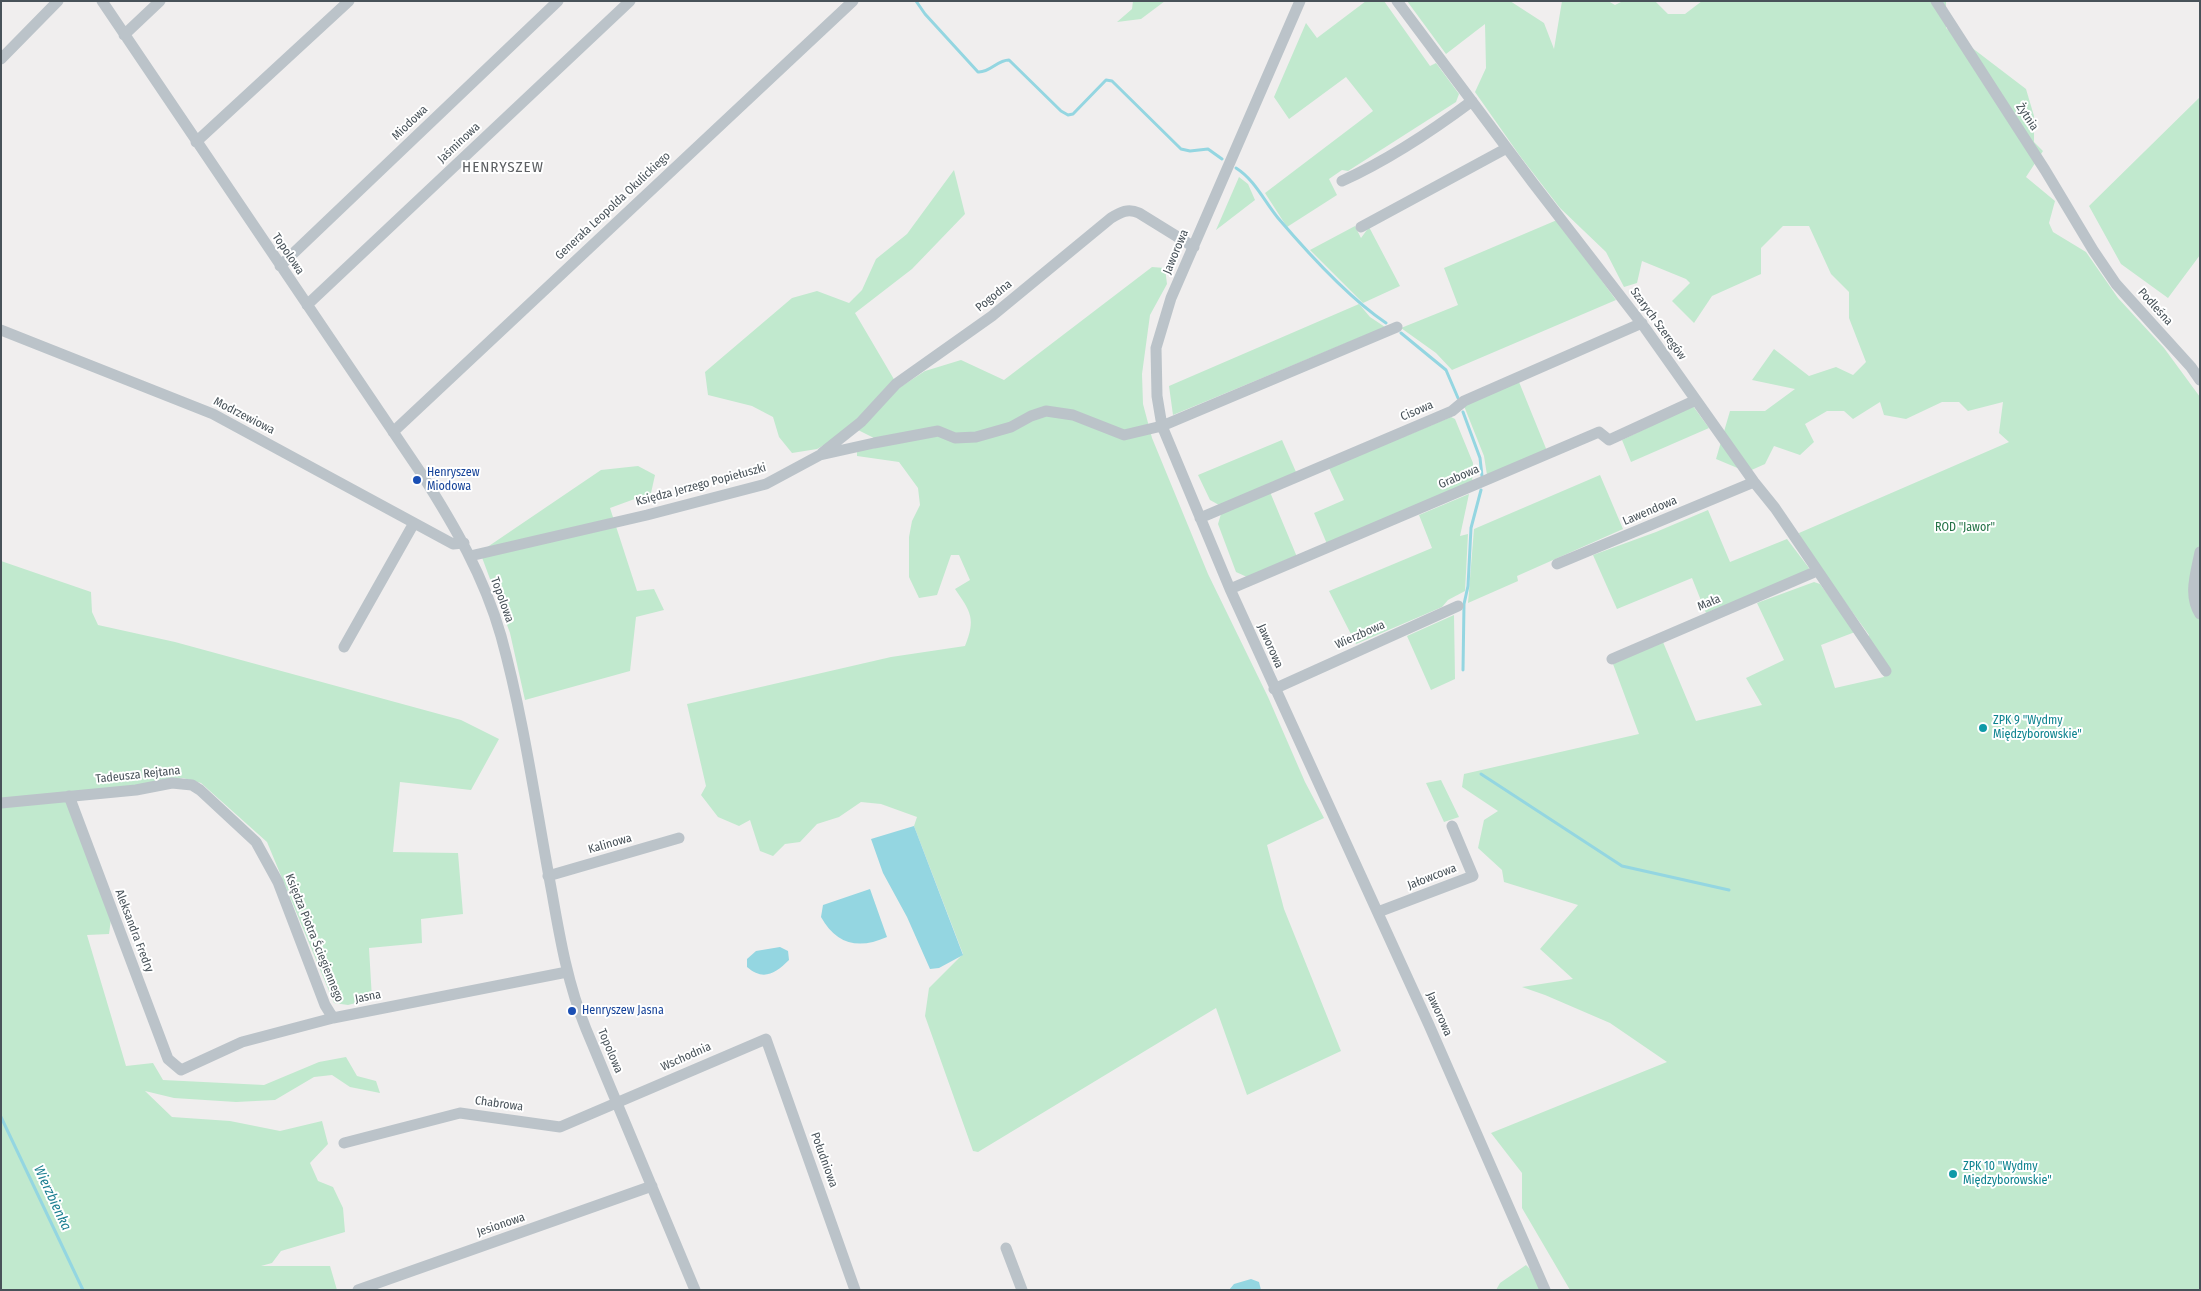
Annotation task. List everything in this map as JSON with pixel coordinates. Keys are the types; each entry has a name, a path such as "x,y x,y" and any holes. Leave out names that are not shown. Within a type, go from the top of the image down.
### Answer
{"street":[{"path":"1,60 58,1"},
{"name":"Topolowa","path":"102,1 439,500 470,556 501,635 567,972 580,1015 695,1290"},
{"path":"124,35 160,1"},
{"path":"196,142 349,1"},
{"name":"Miodowa","path":"280,266 558,1"},
{"name":"Jaśminowa","path":"306,305 630,1"},
{"name":"Generała Leopolda Okulickiego","path":"393,432 854,1"},
{"name":"Jaworowa","path":"1300,1 1171,298 1156,348 1157,396 1162,426 1274,689 1378,912 1545,1290"},
{"name":"Szarych Szeregów","path":"1397,1 1642,324 1754,482 1775,508 1886,671"},
{"name":"Żytnia","path":"1936,1 2045,170 2093,250"},
{"path":"1342,181 1443,123 1472,101"},
{"path":"1362,227 1507,148"},
{"name":"Pogodna","path":"820,454 862,422 896,384 992,316 1111,218 1122,212 1132,210 1194,247"},
{"name":"Podleśna","path":"2093,250 2135,308 2191,366 2200,380"},
{"name":"Cisowa","path":"1200,518 1452,411 1464,401 1642,324"},
{"name":"Księdza Jerzego Popiełuszki","path":"470,556 638,517 766,484 820,454 938,431 955,438 976,437 1011,427 1031,416 1046,411 1073,415 1124,435 1162,426 1397,327"},
{"name":"Modrzewiowa","path":"1,330 213,414 454,544 464,543"},
{"name":"Grabowa","path":"1230,589 1599,432 1609,440 1696,400"},
{"name":"Lawendowa","path":"1558,564 1754,482"},
{"path":"344,647 414,522"},
{"path":"2200,552 2193,588 2195,607 2200,614"},
{"name":"Mała","path":"1612,659 1817,571"},
{"name":"Wierzbowa","path":"1274,689 1458,606"},
{"name":"Tadeusza Rejtana","path":"1,803 136,790 172,783 192,785 200,790 256,842"},
{"name":"Aleksandra Fredry","path":"69,796 168,1059 181,1070"},
{"name":"Jałowcowa","path":"1378,912 1473,876 1452,826"},
{"name":"Kalinowa","path":"548,876 679,838"},
{"name":"Księdza Piotra Ściegiennego","path":"256,842 278,882 324,1005 333,1018"},
{"name":"Jasna","path":"181,1070 242,1042 333,1018 567,972"},
{"name":"Wschodnia","path":"618,1104 693,1068 766,1038"},
{"name":"Południowa","path":"766,1038 855,1290"},
{"name":"Chabrowa","path":"344,1143 460,1113 560,1127 618,1104"},
{"name":"Jesionowa","path":"358,1290 652,1186"},
{"path":"1006,1248 1022,1290"}],"green space":[{"path":"1133,1 1165,1 1141,19 1117,22 1132,9"},
{"path":"1366,1 1384,1 1430,66 1436,63 1459,94 1456,102 1348,171 1342,170 1329,179 1337,195 1287,227 1265,193 1373,111 1346,77 1289,119 1274,97 1306,23 1317,38"},
{"name":"ROD \"Jawor\"","path":"1407,1 1510,1 1544,23 1554,49 1562,1 1608,1 1615,5 1623,1 1655,1 1668,14 1685,14 1702,1 1946,1 1946,28 2026,89 2034,116 2034,142 2043,151 2026,177 2055,201 2049,223 2053,232 2086,252 2118,298 2164,348 2200,397 2200,1290 1570,1290 1522,1208 1522,1173 1491,1133 1667,1062 1610,1023 1522,987 1573,979 1540,949 1578,905 1504,882 1502,870 1478,848 1484,820 1498,811 1462,787 1464,774 1639,734 1613,664 1663,642 1696,721 1762,705 1746,678 1784,660 1757,603 1814,582 1820,584 1855,632 1821,645 1835,688 1884,677 1868,637 1869,635 1802,543 1799,533 2009,442 1999,433 2003,402 1968,411 1959,402 1942,402 1906,419 1884,415 1880,402 1853,419 1844,411 1827,411 1805,424 1814,442 1800,455 1774,446 1765,464 1747,472 1716,459 1730,411 1765,411 1795,389 1752,380 1774,349 1809,376 1836,367 1853,375 1866,362 1849,318 1849,292 1831,274 1809,226 1783,226 1761,248 1761,274 1712,296 1694,323 1672,301 1690,283 1686,279 1642,261 1637,283 1624,287 1606,252 1560,208 1520,156 1475,92 1486,68 1485,24 1446,54"},
{"path":"2200,97 2200,255 2168,298 2121,264 2089,206"},
{"path":"954,170 965,214 912,269 855,313 895,381 885,397 925,371 961,360 1004,380 1152,267 1165,268 1167,284 1150,315 1142,374 1143,404 1152,438 1208,574 1268,697 1305,782 1324,818 1267,845 1284,909 1341,1051 1247,1095 1216,1008 978,1152 973,1151 925,1016 929,988 963,954 914,826 917,817 881,804 861,802 839,817 817,824 800,842 785,844 773,856 760,851 750,820 739,826 718,817 701,795 706,786 687,704 891,657 965,646 970,629 970,616 955,589 970,580 959,555 951,555 937,595 919,598 909,577 909,537 912,521 920,505 918,488 899,462 857,456 857,450 876,439 854,428 817,449 792,453 779,437 773,417 752,406 708,395 705,372 792,298 817,291 849,303 862,290 876,259 907,234"},
{"path":"1239,177 1248,184 1255,200 1216,230"},
{"path":"1557,220 1616,300 1452,370 1436,353 1401,328 1458,305 1444,268"},
{"path":"1355,226 1361,238 1369,227 1400,286 1363,303 1310,250"},
{"path":"1359,304 1370,317 1385,327 1173,415 1169,386"},
{"path":"1519,382 1547,451 1487,475 1484,456 1464,406"},
{"path":"1693,406 1709,428 1631,462 1622,440"},
{"path":"1451,417 1455,419 1473,463 1472,483 1327,544 1314,513 1344,500 1329,468"},
{"path":"1282,440 1296,472 1219,505 1210,500 1198,475"},
{"path":"638,466 655,475 651,493 610,508 637,591 654,589 664,610 636,617 630,671 525,700 510,633 480,552 601,470"},
{"path":"1600,475 1623,529 1517,576 1518,581 1468,603 1474,529"},
{"path":"1270,492 1297,557 1247,577 1236,572 1218,524 1221,514"},
{"path":"1469,494 1460,536 1468,534 1465,591 1448,600 1442,607 1356,644 1329,591 1432,548 1419,515"},
{"path":"1708,510 1730,562 1787,539 1809,568 1807,572 1706,613 1692,578 1617,609 1593,555 1656,532"},
{"path":"1,561 91,592 92,612 98,625 175,642 461,720 499,739 471,790 400,782 393,852 458,853 463,914 421,919 422,943 369,948 372,999 348,1005 334,1003 267,842 201,783 183,778 136,787 72,793 112,912 109,934 87,935 126,1066 153,1063 163,1080 264,1085 319,1062 346,1057 357,1076 376,1081 380,1093 350,1087 332,1075 314,1077 275,1100 236,1102 174,1098 145,1091 172,1117 230,1121 280,1131 322,1121 328,1144 310,1163 318,1181 333,1187 343,1208 345,1232 281,1251 272,1263 261,1266 330,1266 337,1290 1,1290"},
{"path":"1454,615 1455,679 1431,690 1407,636"},
{"path":"1441,780 1459,817 1444,822 1426,783"},
{"path":"1526,1265 1551,1290 1496,1290 1500,1283"}],"water":[{"path":"914,826 963,955 939,968 930,969 907,917 883,873 871,839"},
{"path":"870,889 887,937 857,944 841,939 827,926 821,917 823,905"},
{"path":"780,947 788,951 789,960 779,969 764,975 758,974 747,967 747,959 756,951"},
{"path":"1251,1279 1259,1282 1261,1290 1229,1290 1234,1284"}],"waterway":[{"path":"916,1 925,14 978,72 986,71 1001,62 1009,60 1061,111 1068,115 1073,114 1106,80 1112,81 1181,149 1190,151 1208,149 1222,159"},
{"path":"1236,168 1249,178 1278,218 1329,274 1358,301 1386,323"},
{"path":"1401,333 1446,370 1458,398"},
{"path":"1463,412 1480,458 1482,476"},
{"path":"1463,670 1464,604 1468,586 1471,528 1481,490"},
{"path":"1481,774 1622,866 1729,890"},
{"name":"Wierzbienka","path":"1,1117 83,1290"}],"place":[{"name":"Henryszew Miodowa","path":"417,480"},
{"name":"ZPK 9 \"Wydmy Międzyborowskie\"","path":"1983,728"},
{"name":"Henryszew Jasna","path":"572,1011"},
{"name":"ZPK 10 \"Wydmy Międzyborowskie\"","path":"1953,1174"}],"district":[{"name":"HENRYSZEW","path":"503,168"}]}
